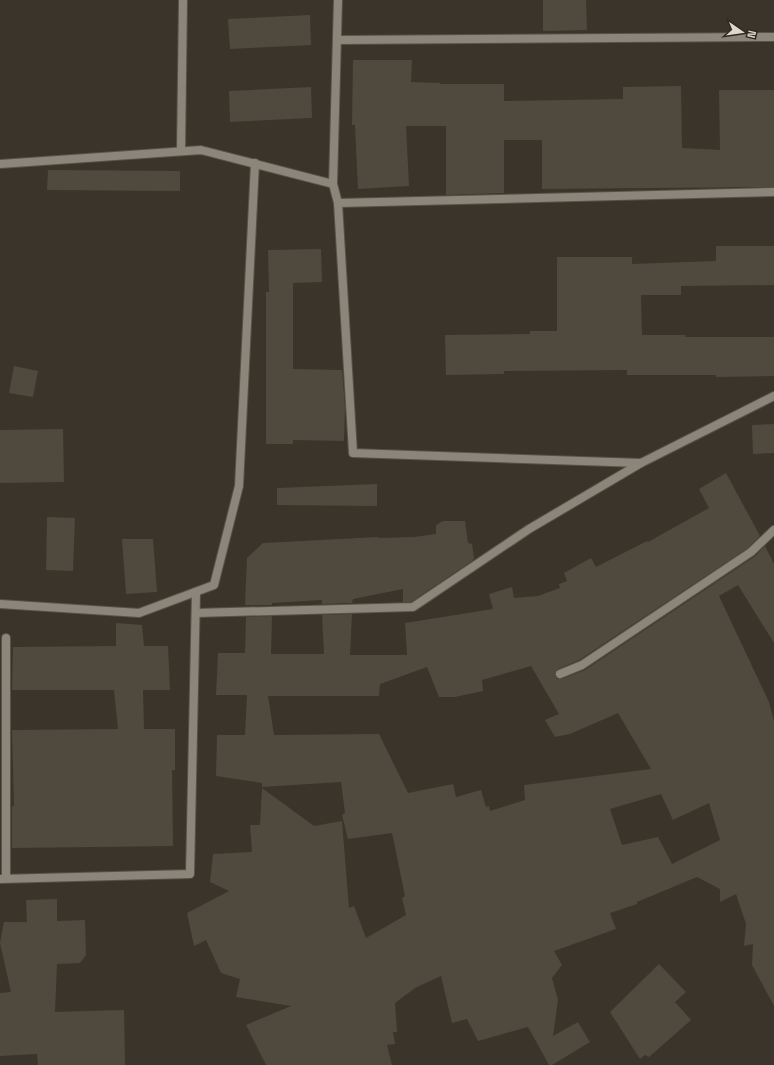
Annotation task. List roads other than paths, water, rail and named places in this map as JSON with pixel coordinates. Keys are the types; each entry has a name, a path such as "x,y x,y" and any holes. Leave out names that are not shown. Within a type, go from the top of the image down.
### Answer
{"street":[{"path":"181,151 183,0"},
{"path":"338,0 333,184 338,203 353,453 641,464"},
{"path":"337,40 774,37"},
{"path":"0,164 201,150 333,184"},
{"path":"0,604 139,613 214,585 239,486 255,164"},
{"path":"338,203 774,192"},
{"path":"196,613 413,607 529,529 641,464 774,396"},
{"path":"560,674 582,665 751,552 774,530"},
{"path":"6,638 3,879 190,874 196,592"}]}
